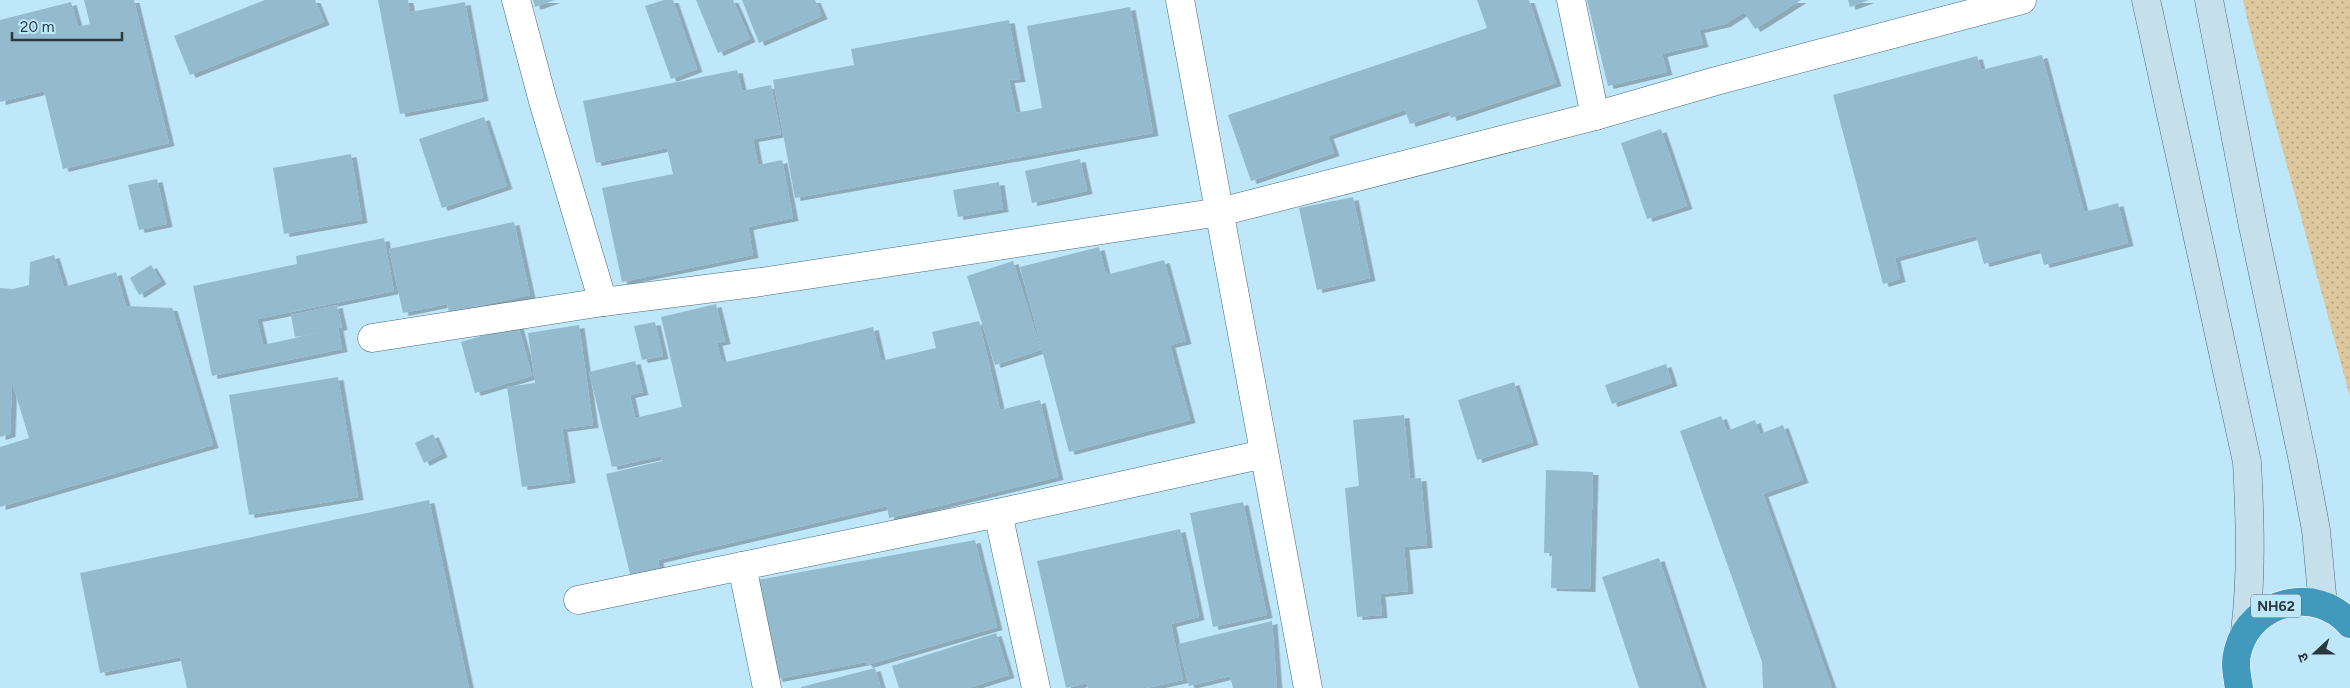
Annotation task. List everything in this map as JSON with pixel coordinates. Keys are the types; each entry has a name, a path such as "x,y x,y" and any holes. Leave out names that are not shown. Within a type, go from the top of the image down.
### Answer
{"highway":[{"name":"NH62","path":"2239,688 2236,671 2237,650 2245,632 2260,615 2280,604 2302,601 2342,615"}],"street":[{"path":"516,0 542,101 603,302"},
{"path":"1180,0 1308,688"},
{"path":"1571,0 1595,116"},
{"path":"372,338 603,302 761,282 1220,212 1595,116 1716,81 2022,0"},
{"path":"2146,0 2247,462 2251,533 2250,590 2245,632"},
{"path":"2210,0 2253,226 2316,530 2342,615"},
{"path":"578,600 998,513 1264,454"},
{"path":"998,513 1036,688"},
{"path":"742,566 767,688"}],"shaded area":[{"path":"2243,0 2350,0 2350,397 2248,23"}],"building":[{"path":"84,0 134,0 169,143 63,169 44,91 0,102 0,20 71,2 78,27 90,24"},
{"path":"265,0 315,0 324,22 190,75 174,36"},
{"path":"378,0 408,0 410,12 465,2 483,98 400,114"},
{"path":"533,0 555,0 535,7"},
{"path":"664,0 673,0 697,69 671,79 645,6"},
{"path":"696,0 733,0 750,39 718,53"},
{"path":"742,0 815,0 822,16 759,43"},
{"path":"1477,0 1529,0 1556,83 1451,118 1449,111 1410,124 1405,110 1328,136 1334,153 1251,181 1228,115 1487,28"},
{"path":"1587,0 1801,0 1755,29 1744,12 1725,24 1699,30 1703,44 1662,54 1667,72 1608,86"},
{"path":"1848,0 1869,0 1850,7"},
{"path":"1130,7 1153,133 795,198 773,80 854,65 851,49 1009,20 1020,79 1009,80 1016,113 1042,108 1027,26"},
{"path":"2042,55 2084,212 2118,203 2128,243 2044,265 2040,249 1984,264 1976,236 1895,258 1900,279 1883,284 1833,95 1977,56 1981,70"},
{"path":"737,70 742,91 771,85 781,134 753,139 758,165 782,160 793,218 748,227 753,255 622,282 602,188 673,174 667,148 596,163 583,101"},
{"path":"484,117 507,186 442,208 419,139"},
{"path":"1661,129 1687,206 1647,219 1621,143"},
{"path":"351,154 362,220 284,234 273,168"},
{"path":"1080,159 1087,191 1032,203 1025,171"},
{"path":"157,179 167,224 139,230 128,185"},
{"path":"999,182 1003,209 958,217 953,190"},
{"path":"1353,197 1370,278 1317,290 1299,208"},
{"path":"514,222 530,295 449,312 447,304 403,313 389,249"},
{"path":"384,238 394,291 257,319 263,345 331,330 295,337 291,315 337,305 342,327 338,328 342,349 212,376 193,286 297,264 296,256"},
{"path":"1099,247 1106,275 1164,260 1186,341 1170,345 1190,420 1069,452 1020,267"},
{"path":"54,255 64,287 116,272 126,306 172,308 213,445 0,507 0,447 29,438 12,382 10,434 0,437 0,288 13,289 29,285 30,262"},
{"path":"1013,261 1041,350 995,365 967,276"},
{"path":"151,265 161,281 139,295 130,278"},
{"path":"716,304 725,341 717,343 722,363 873,327 881,361 936,348 932,332 979,321 1000,410 1040,400 1058,477 889,518 887,506 658,560 660,571 631,578 606,474 662,461 661,456 612,467 589,372 635,361 643,392 630,395 635,418 682,407 661,317"},
{"path":"655,322 663,356 642,360 634,326"},
{"path":"518,325 532,376 475,393 461,342"},
{"path":"579,325 593,425 562,429 570,480 522,487 507,387 535,383 528,333"},
{"path":"1666,364 1672,383 1612,404 1605,385"},
{"path":"338,377 358,497 249,515 229,395"},
{"path":"1514,382 1533,442 1477,460 1458,400"},
{"path":"1404,415 1410,479 1421,478 1427,545 1404,547 1408,591 1380,594 1382,615 1357,617 1345,488 1359,486 1353,420"},
{"path":"1721,416 1727,431 1755,420 1760,434 1783,425 1803,480 1763,494 1832,688 1763,688 1762,662 1680,431"},
{"path":"433,434 442,454 424,463 415,443"},
{"path":"1546,470 1593,472 1590,589 1551,588 1552,553 1544,553"},
{"path":"429,500 469,688 187,688 180,657 100,673 80,573"},
{"path":"1243,502 1267,615 1213,627 1190,513"},
{"path":"1180,529 1199,617 1171,624 1183,680 1146,688 1088,688 1087,683 1066,688 1037,561"},
{"path":"975,540 997,627 867,665 866,662 777,679 752,581"},
{"path":"1659,558 1702,688 1639,688 1602,577"},
{"path":"1272,621 1277,688 1233,688 1230,676 1189,686 1178,644"},
{"path":"996,633 1009,675 968,688 899,688 892,666"},
{"path":"875,668 881,688 801,688 801,687"}]}
